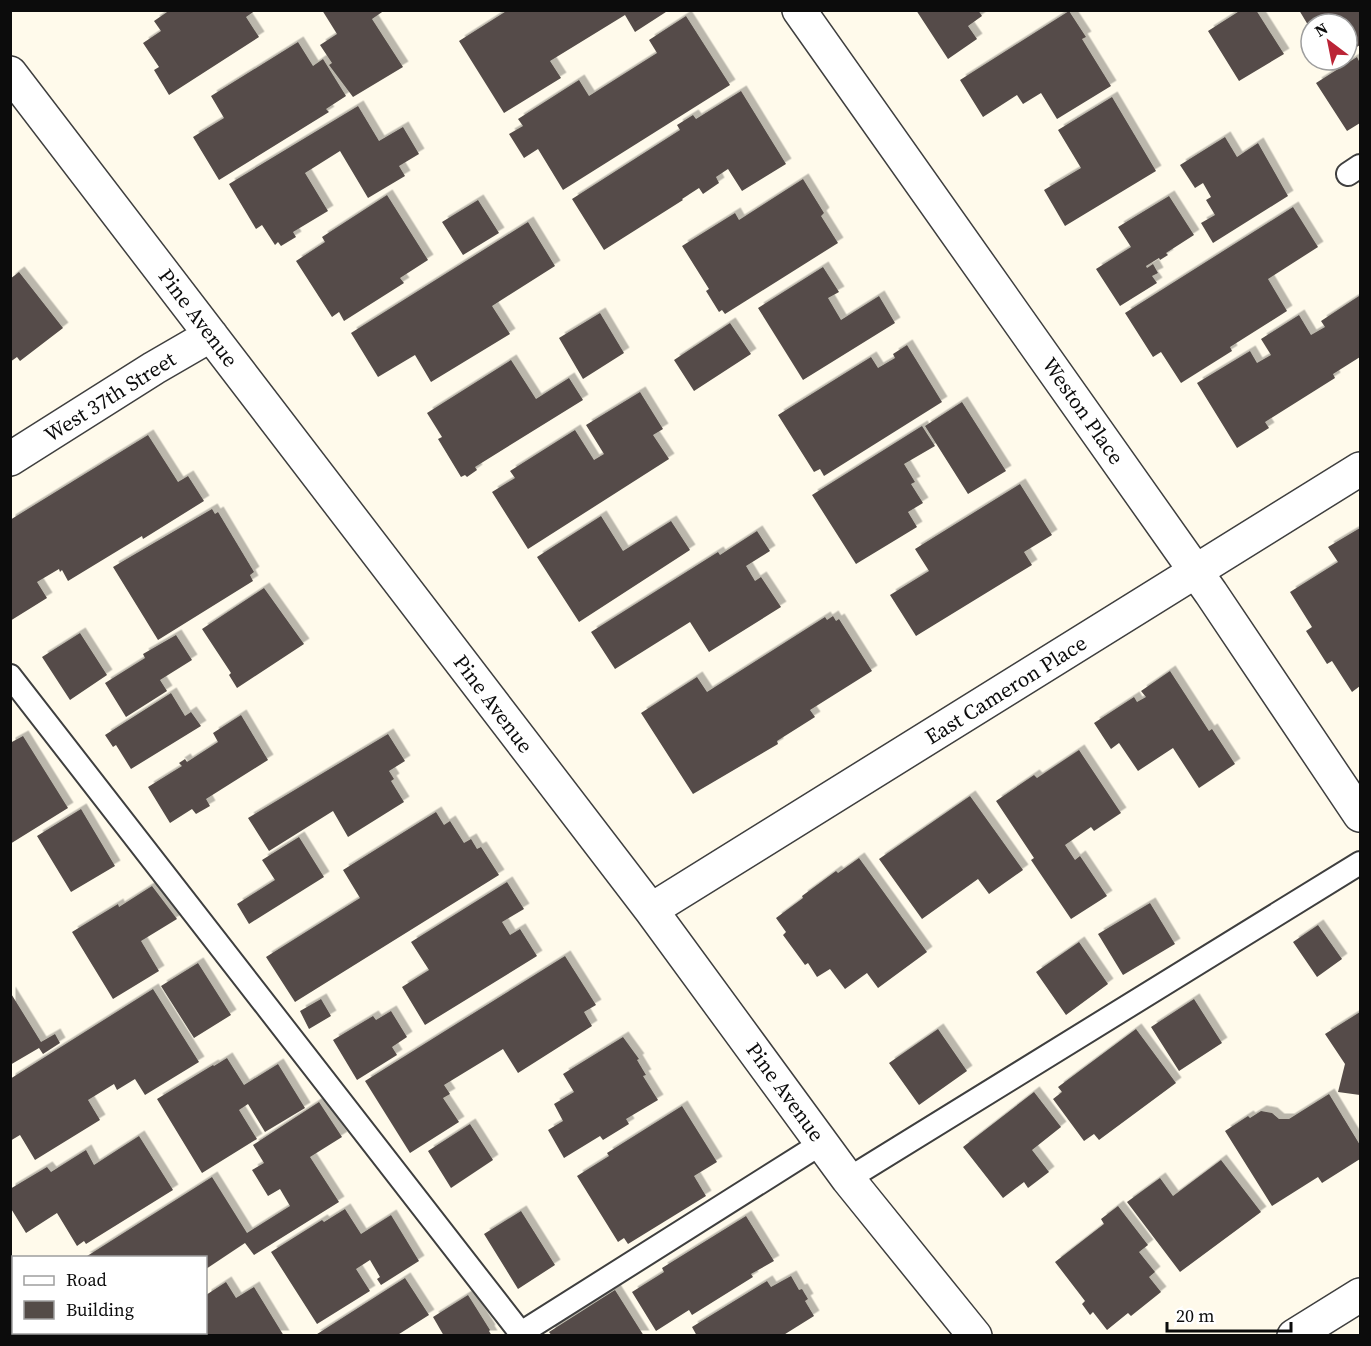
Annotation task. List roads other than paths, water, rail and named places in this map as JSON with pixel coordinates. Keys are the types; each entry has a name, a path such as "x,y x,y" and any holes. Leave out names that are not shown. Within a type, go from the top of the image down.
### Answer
{"street":[{"name":"Weston Place","path":"799,10 1196,572 1360,815"},
{"name":"Pine Avenue","path":"10,73 651,910 848,1179 975,1335"},
{"name":"West 37th Street","path":"10,459 154,368 211,335"},
{"name":"East Cameron Place","path":"651,910 1360,469"},
{"path":"1294,1335 1360,1295"}],"lane":[{"path":"10,676 522,1334 822,1143"},
{"path":"848,1179 1360,862"}]}
